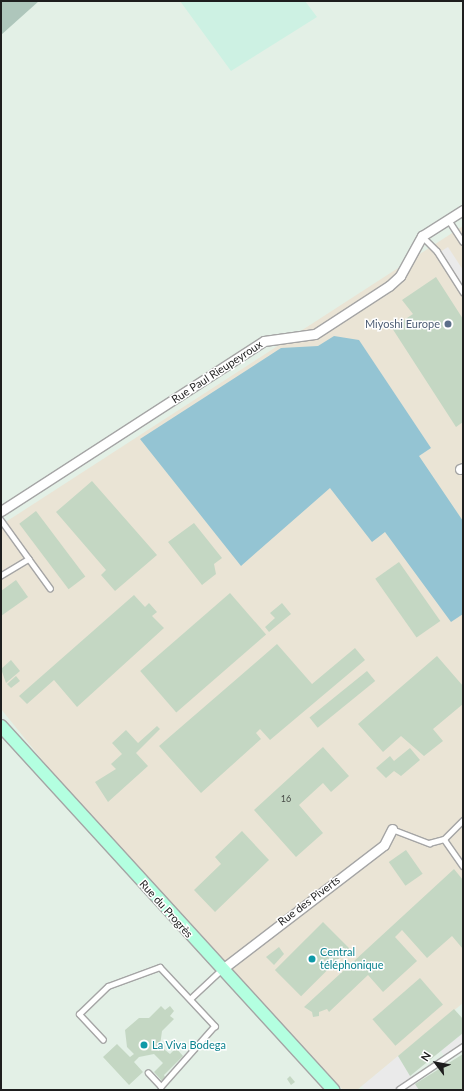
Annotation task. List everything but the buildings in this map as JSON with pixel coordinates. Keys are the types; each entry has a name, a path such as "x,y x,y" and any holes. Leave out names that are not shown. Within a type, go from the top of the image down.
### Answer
{"street":[{"name":"Rue Paul Rieupeyroux","path":"1,511 264,341 315,334 389,286 400,276 422,236 463,210"},
{"name":"Rue du Progrès","path":"1,726 221,970 333,1090"},
{"name":"Rue des Piverts","path":"221,970 384,845 392,829"}],"lane":[{"path":"448,219 463,242"},
{"path":"422,236 463,292"},
{"path":"1,520 50,588"},
{"path":"1,576 29,559"},
{"path":"392,829 429,843 444,839 463,820"},
{"path":"444,839 463,866"},
{"path":"103,1040 79,1014 108,986 160,967 215,1026 161,1088 148,1073"},
{"path":"190,999 221,970"},
{"path":"399,1089 463,1046"}],"shaded area":[{"path":"1,1 39,1 1,35"},
{"path":"180,1 305,1 317,17 231,71"},
{"path":"463,226 463,1003 357,1090 343,1090 56,777 1,709 1,525"},
{"path":"448,247 463,270 463,286 440,252"},
{"path":"334,336 359,340 431,448 419,456 463,521 463,614 451,622 385,532 372,542 330,488 241,566 140,439 281,348 318,346"},
{"path":"463,1033 463,1042 445,1057 441,1051"},
{"path":"398,1056 419,1090 364,1090 362,1086"}],"place":[{"name":"Miyoshi Europe","path":"448,324"},
{"name":"Central téléphonique","path":"312,959"},
{"name":"La Viva Bodega","path":"144,1045"}]}
